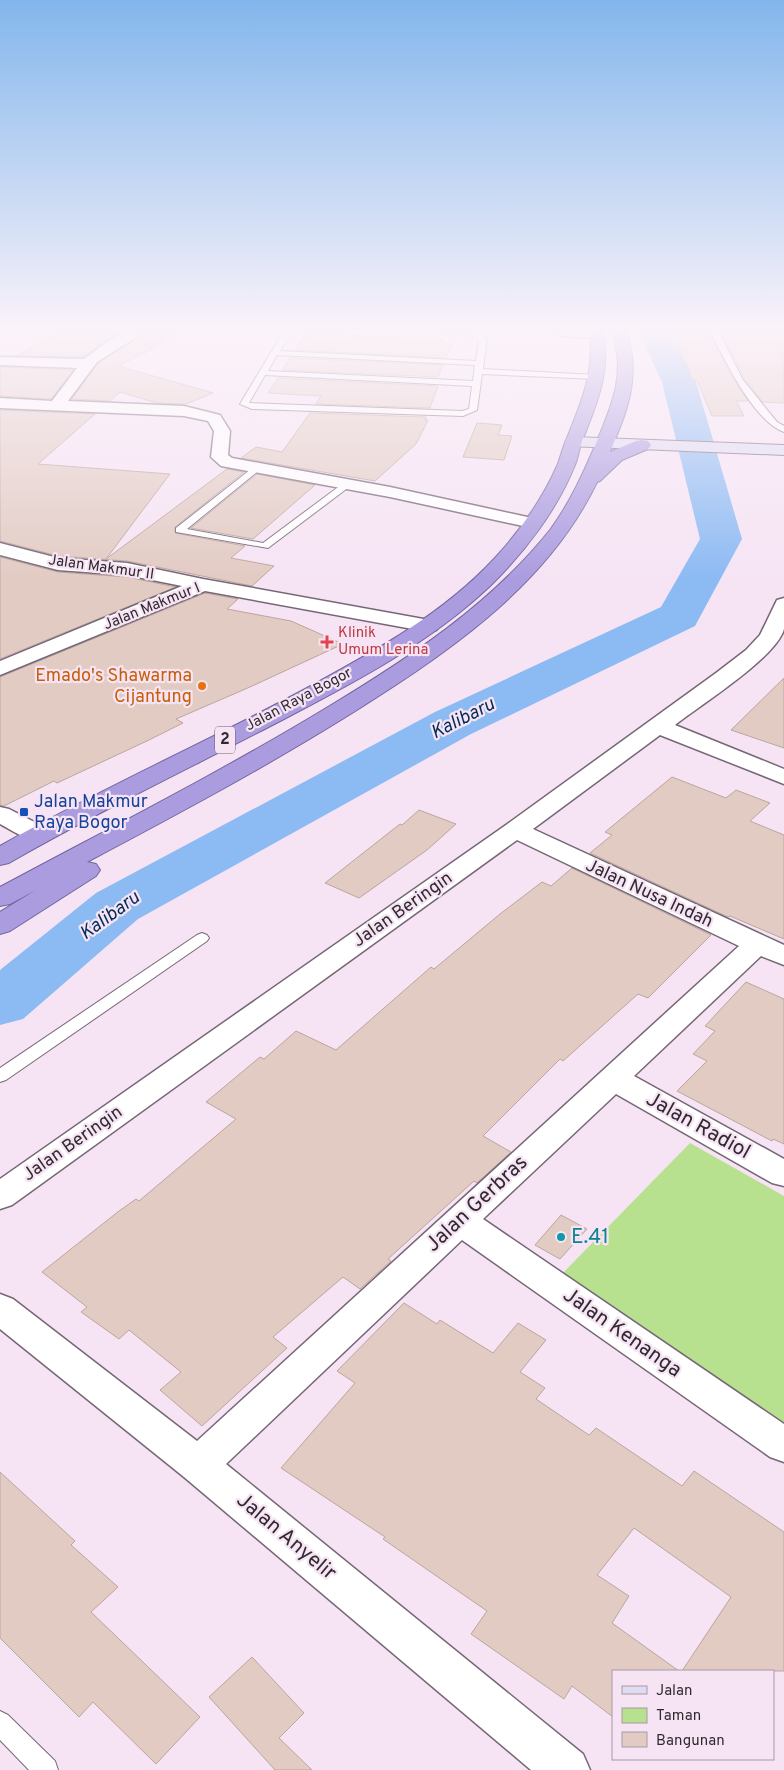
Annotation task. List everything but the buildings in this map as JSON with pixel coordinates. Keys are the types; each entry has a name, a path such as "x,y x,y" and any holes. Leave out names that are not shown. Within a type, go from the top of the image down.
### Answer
{"highway":[{"name":"Jalan Raya Bogor","path":"15,846 305,699 409,640 429,626 481,583 501,563 532,523 553,490 566,464 586,414"},
{"name":"Jalan Raya Bogor","path":"0,898 160,811 216,783 314,726 412,664 470,622 514,582 557,534 573,511 588,482 617,414"},
{"path":"588,482 616,456 643,436 621,414"},
{"name":"Jalan Raya Bogor","path":"0,925 135,839 216,783"}],"main road":[{"path":"576,438 606,439 643,436 784,450"},
{"path":"730,444 784,441"}],"street":[{"path":"195,414 214,418 222,431 219,457 221,460 255,469 348,484 532,523"},
{"name":"Jalan Makmur II","path":"0,549 58,564 127,569 203,585"},
{"name":"Jalan Makmur I","path":"0,670 203,585 429,626"},
{"name":"Jalan Beringin","path":"0,1196 515,830 750,658 772,634 780,621 784,604"},
{"path":"658,726 784,777"},
{"path":"0,814 15,846"},
{"name":"Jalan Nusa Indah","path":"515,830 771,950"},
{"name":"Jalan Gerbras","path":"198,1465 612,1078 771,950"},
{"name":"Jalan Radiol","path":"612,1078 784,1174"},
{"name":"Jalan Kenanga","path":"460,1220 784,1445"},
{"name":"Jalan Anyelir","path":"0,1309 198,1465 567,1770"}],"lane":[{"path":"451,414 464,414"},
{"path":"766,414 774,424 784,429"},
{"path":"255,469 178,530 260,547 265,546 348,484"},
{"path":"0,1076 202,938"},
{"path":"0,1723 46,1770"}],"green space":[{"path":"690,1143 784,1196 784,1423 558,1278"}],"waterway":[{"name":"Kalibaru","path":"0,1004 117,906 453,723 679,616 721,539 687,414"}],"place":[{"name":"Klinik Umum Lerina","path":"327,642"},
{"name":"Emado's Shawarma Cijantung","path":"202,686"},
{"name":"Jalan Makmur Raya Bogor","path":"24,812"},
{"name":"E.41","path":"561,1237"}]}
